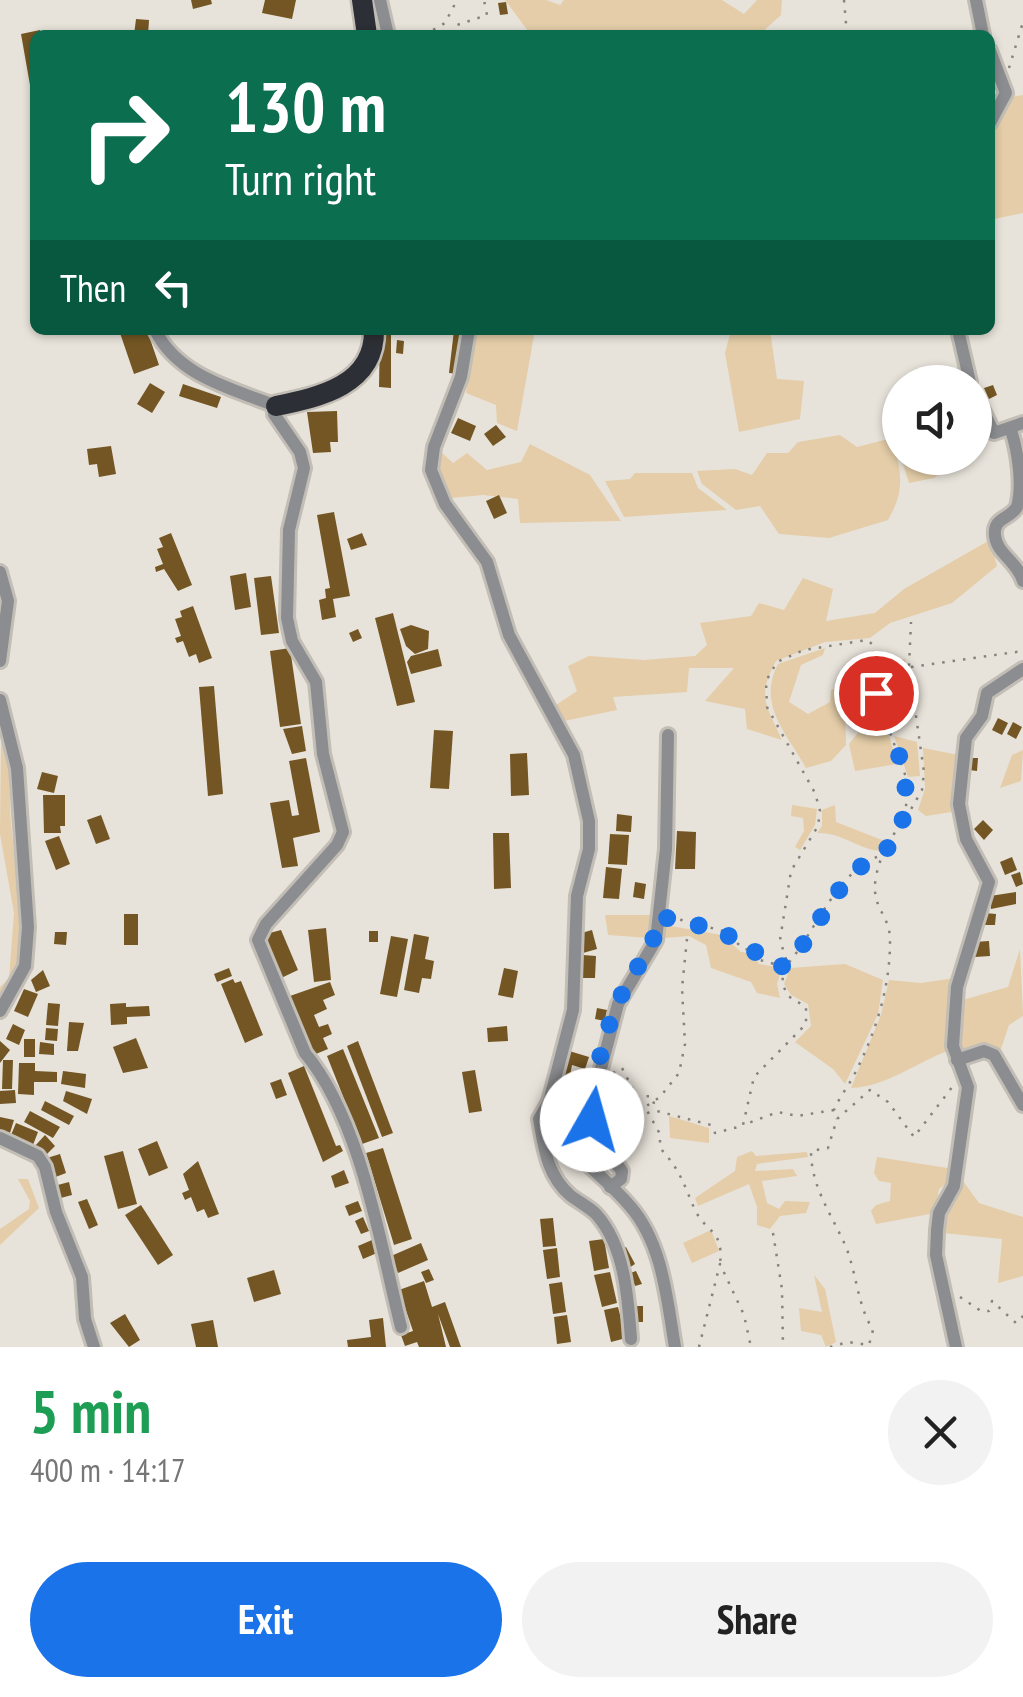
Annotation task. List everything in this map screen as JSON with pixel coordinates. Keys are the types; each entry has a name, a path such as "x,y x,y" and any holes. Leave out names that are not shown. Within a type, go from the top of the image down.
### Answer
{"highway":[{"path":"362,0 366,30"},
{"path":"276,406 334,390 361,373 371,356 373,335"}],"street":[{"path":"380,0 387,30"},
{"path":"976,0 982,30"},
{"path":"995,64 1006,93 995,116"},
{"path":"157,335 165,351 182,367 276,406 274,414 300,452 304,468 289,530 286,618 292,642 316,682 323,754 343,832 338,845 266,924 258,940 305,1053 317,1068 346,1132 368,1196 401,1327"},
{"path":"467,335 461,377 434,447 431,470 445,504 487,562 509,635 574,756 589,821 589,848 576,896 573,1010 549,1088 549,1102 564,1141 641,1222 658,1260 675,1347"},
{"path":"959,335 966,365"},
{"path":"992,429 994,433 1017,427 1023,489 1018,506 998,521 994,534 998,545 1018,563 1023,581"},
{"path":"0,572 8,601 0,661"},
{"path":"956,1347 936,1255 937,1230 957,1168 968,1087 952,1034 957,986 990,882 961,827 966,738 982,716 988,692 1023,669"},
{"path":"0,700 17,768 28,927 25,966 0,1011"},
{"path":"610,1187 621,1179 622,1171 596,1136 592,1102 618,1004 649,956 658,916 666,850 668,736"},
{"path":"959,1063 984,1052 994,1054 1023,1106"},
{"path":"549,1102 539,1119 549,1168 561,1186 595,1212 604,1227 626,1283 631,1339"},
{"path":"0,1138 38,1156 45,1167 56,1212 82,1277 87,1330 94,1347"}],"path":[{"path":"432,30 444,23 456,0"},
{"path":"457,30 457,25 487,14 484,0"},
{"path":"844,0 847,30"},
{"path":"1006,93 1023,22"},
{"path":"837,1119 834,1110 866,1050 880,1014 886,980 889,927 874,901 883,855 922,790 924,772 909,667 911,622"},
{"path":"743,1125 754,1077 806,1024 806,1007 788,996 782,983 785,967 780,940 792,872 818,826 820,811 767,707 766,681 778,662 826,644 867,640 872,644 876,693 908,783 906,819"},
{"path":"909,667 1023,652"},
{"path":"785,967 852,874 867,860 883,855"},
{"path":"658,916 723,931 744,949 754,950 760,960 785,967"},
{"path":"687,939 682,988 684,1044 679,1073 660,1097 645,1107 660,1134 660,1148 681,1170 697,1215 711,1225 722,1246 699,1347"},
{"path":"830,1347 848,1342 869,1345 873,1335 846,1249 822,1202 811,1166 811,1151 828,1148 837,1119 870,1090 888,1102 918,1136 953,1088 959,1063"},
{"path":"596,1081 612,1078 613,1071 622,1068 637,1096 651,1096 657,1111 710,1125 715,1133 778,1112 797,1116 834,1110"},
{"path":"772,1233 782,1289 784,1347"},
{"path":"720,1264 744,1314 751,1347"},
{"path":"946,1295 959,1297 980,1311 989,1311 992,1301 1016,1323 1023,1316"}],"shaded area":[{"path":"505,0 546,0 560,5 564,0 722,0 744,14 757,0 782,0 781,15 764,30 527,30"},
{"path":"1023,95 1023,213 995,219 995,126 1011,97"},
{"path":"472,335 534,335 517,431 497,423 496,405 466,393"},
{"path":"730,335 771,335 777,379 804,381 800,419 739,432 725,353"},
{"path":"840,435 857,447 882,441 882,475 900,475 900,480 888,520 829,538 779,534 760,506 736,510 702,484 697,471 735,469 752,475 767,453 788,453 798,442"},
{"path":"530,444 590,475 621,521 520,523 518,499 483,495 451,498 439,469 440,451 453,463 467,453 487,470 521,462"},
{"path":"635,473 692,473 698,488 727,510 624,517 605,481 630,479"},
{"path":"906,475 938,475 934,478 909,483"},
{"path":"990,540 997,566 952,603 890,623 870,638 825,642 776,661 765,693 782,740 747,729 745,709 705,701 734,668 689,668 687,692 613,697 617,710 564,721 553,707 577,691 568,666 589,656 644,660 695,656 707,645 700,623 751,616 759,603 784,610 803,578 833,589 826,621 875,613 904,589"},
{"path":"825,648 823,655 801,665 789,702 808,714 830,702 831,690 851,684 853,694 845,703 846,745 831,761 806,768 772,705 772,679 778,664"},
{"path":"905,659 906,679 880,694 876,666"},
{"path":"870,666 875,702 847,723 848,704 856,695 854,683 861,668"},
{"path":"865,724 886,724 897,764 855,771 849,744"},
{"path":"894,736 917,742 920,776 908,777"},
{"path":"1,742 10,752 10,814 22,935 12,978 0,1000 0,987 9,978 14,913 0,834"},
{"path":"923,748 964,756 958,811 926,816 918,810 925,789"},
{"path":"1023,750 1021,781 1000,788 1012,755"},
{"path":"792,805 817,809 815,825 800,850 795,847 804,831 803,818 791,816"},
{"path":"835,805 836,822 887,842 881,851 817,833 822,826 822,810"},
{"path":"605,915 652,915 649,938 608,935"},
{"path":"665,925 722,935 741,952 752,953 759,964 782,968 777,984 780,998 757,993 751,982 711,968 706,945 689,936 665,938"},
{"path":"1020,949 1023,1016 1009,1025 999,1055 976,1048 960,1052 956,1042 959,1001 1008,987"},
{"path":"845,964 883,980 878,1014 845,1084 833,1069 795,1042 811,1026 808,1004 791,995 784,984 790,968"},
{"path":"955,978 950,1050 889,1079 851,1088 881,1015 889,980 921,983"},
{"path":"669,1116 709,1128 709,1143 670,1138"},
{"path":"752,1151 756,1156 807,1152 808,1157 757,1164 755,1171 793,1169 797,1176 762,1181 767,1203 779,1209 785,1201 810,1202 806,1213 780,1216 770,1229 757,1225 757,1207 749,1184 698,1206 695,1198 735,1171 737,1157"},
{"path":"877,1157 954,1169 950,1181 939,1189 935,1213 876,1224 871,1211 890,1201 891,1183 879,1181 874,1173"},
{"path":"18,1179 28,1179 39,1208 0,1245 0,1229 29,1209 30,1201"},
{"path":"963,1181 979,1203 1023,1217 1023,1276 998,1283 1002,1239 943,1233 943,1223"},
{"path":"711,1230 719,1251 692,1263 683,1243"},
{"path":"814,1275 825,1289 836,1342 826,1347 821,1335 801,1331 799,1308 822,1312"}],"building":[{"path":"191,0 211,0 212,4 193,9"},
{"path":"265,0 296,0 292,19 262,13"},
{"path":"506,2 508,14 500,15 498,3"},
{"path":"136,19 149,20 148,30 135,30"},
{"path":"30,32 30,85 21,34"},
{"path":"121,335 149,335 159,365 134,374"},
{"path":"380,335 391,335 391,388 379,387"},
{"path":"453,335 464,335 460,374 449,373"},
{"path":"397,340 404,341 403,354 396,353"},
{"path":"150,383 165,392 152,413 137,404"},
{"path":"183,384 221,397 217,408 179,396"},
{"path":"337,411 338,442 330,442 331,452 313,453 307,412"},
{"path":"458,418 476,426 470,441 451,433"},
{"path":"496,425 506,437 493,446 484,434"},
{"path":"111,446 116,474 99,477 97,464 89,465 87,449"},
{"path":"499,495 507,513 494,519 486,501"},
{"path":"334,512 350,596 333,599 336,617 322,620 319,600 326,598 325,589 330,588 317,515"},
{"path":"171,533 192,585 178,591 164,569 156,572 155,567 163,564 157,549 163,547 159,538"},
{"path":"362,533 367,545 351,550 347,539"},
{"path":"246,573 251,607 235,610 230,576"},
{"path":"271,576 279,633 261,635 254,578"},
{"path":"193,606 212,658 199,663 196,654 189,657 183,641 177,643 175,638 181,636 175,619 182,617 180,611"},
{"path":"393,613 415,702 397,706 375,618"},
{"path":"411,625 429,631 428,649 415,654 406,646 400,629"},
{"path":"358,629 362,638 353,642 349,633"},
{"path":"290,648 301,724 280,727 270,651"},
{"path":"438,649 442,666 411,674 407,662 411,656"},
{"path":"214,686 223,794 208,796 199,687"},
{"path":"998,718 1008,723 1002,735 992,730"},
{"path":"1013,722 1022,727 1016,739 1007,734"},
{"path":"302,726 306,751 292,754 283,729"},
{"path":"434,730 453,731 449,789 430,788"},
{"path":"527,753 529,795 511,796 510,754"},
{"path":"306,758 320,832 293,838 298,866 282,868 270,803 289,800 292,816 299,815 289,761"},
{"path":"970,758 978,758 977,771 969,770"},
{"path":"42,772 58,776 54,793 37,789"},
{"path":"43,795 65,795 65,826 60,826 61,833 44,833"},
{"path":"617,814 632,816 631,832 616,831"},
{"path":"101,815 110,839 96,844 87,820"},
{"path":"983,820 993,830 984,840 974,829"},
{"path":"677,831 696,832 695,869 675,869"},
{"path":"493,833 509,833 511,888 494,889"},
{"path":"610,834 629,835 627,865 608,864"},
{"path":"59,836 70,864 56,870 45,841"},
{"path":"1012,857 1017,870 1005,875 1000,862"},
{"path":"606,867 622,869 619,899 603,898"},
{"path":"1020,872 1023,884 1016,887 1011,875"},
{"path":"635,882 646,884 644,899 633,897"},
{"path":"1016,892 1016,904 991,909 990,896"},
{"path":"985,913 996,914 995,925 984,925"},
{"path":"124,914 138,914 138,945 124,945"},
{"path":"326,928 331,980 314,982 308,930"},
{"path":"281,930 298,970 277,980 266,934"},
{"path":"592,930 597,949 583,953 578,934"},
{"path":"369,931 378,931 378,942 369,942"},
{"path":"55,932 67,932 66,945 54,944"},
{"path":"414,934 429,937 425,959 434,961 431,979 422,978 419,993 404,990"},
{"path":"391,936 408,939 397,997 380,994"},
{"path":"989,941 990,956 975,957 974,942"},
{"path":"583,955 596,956 595,978 582,978"},
{"path":"229,968 232,976 217,982 214,974"},
{"path":"504,968 518,971 513,998 498,995"},
{"path":"43,970 50,986 36,992 31,980"},
{"path":"233,979 235,983 241,981 263,1035 245,1043 221,984"},
{"path":"330,982 335,995 323,1000 327,1009 314,1015 319,1027 328,1024 332,1034 323,1038 328,1049 311,1056 287,997"},
{"path":"24,989 38,994 28,1017 14,1011"},
{"path":"48,1003 60,1004 58,1026 46,1025"},
{"path":"126,1003 126,1007 149,1006 150,1016 127,1017 127,1024 111,1025 110,1004"},
{"path":"597,1008 607,1010 605,1021 595,1019"},
{"path":"69,1022 84,1023 78,1051 67,1051"},
{"path":"13,1024 25,1030 19,1045 6,1039"},
{"path":"507,1026 508,1041 488,1042 487,1028"},
{"path":"46,1028 58,1029 57,1041 45,1040"},
{"path":"136,1038 148,1068 123,1073 113,1047"},
{"path":"24,1039 35,1039 35,1057 24,1057"},
{"path":"0,1041 10,1050 0,1063"},
{"path":"358,1041 393,1133 382,1137 347,1046"},
{"path":"40,1042 54,1044 54,1055 39,1054"},
{"path":"343,1049 379,1138 362,1144 327,1056"},
{"path":"566,1050 589,1057 585,1069 572,1065 566,1096 552,1092"},
{"path":"3,1060 13,1060 12,1089 2,1089"},
{"path":"19,1063 35,1063 35,1071 57,1072 57,1082 34,1082 34,1095 18,1094"},
{"path":"304,1066 336,1146 340,1145 343,1151 323,1162 288,1073"},
{"path":"475,1070 482,1111 469,1113 462,1072"},
{"path":"63,1071 86,1074 85,1088 61,1084"},
{"path":"577,1075 590,1079 584,1095 572,1091"},
{"path":"281,1079 287,1095 276,1099 270,1083"},
{"path":"15,1090 16,1103 0,1104 0,1091"},
{"path":"66,1091 92,1099 87,1114 63,1101"},
{"path":"567,1097 570,1112 564,1113 566,1123 559,1125 553,1103"},
{"path":"45,1101 74,1116 69,1125 41,1110"},
{"path":"30,1111 60,1127 53,1138 24,1122"},
{"path":"0,1117 14,1120 10,1133 0,1130"},
{"path":"16,1123 38,1132 33,1145 11,1135"},
{"path":"580,1133 587,1147 576,1152 569,1139"},
{"path":"45,1135 55,1146 44,1157 34,1147"},
{"path":"157,1141 168,1168 149,1176 138,1149"},
{"path":"383,1148 412,1239 394,1245 366,1153"},
{"path":"123,1151 137,1204 118,1209 104,1156"},
{"path":"60,1154 66,1173 53,1178 47,1158"},
{"path":"198,1161 219,1214 208,1218 204,1209 197,1212 191,1197 185,1200 182,1193 189,1190 183,1174"},
{"path":"344,1170 349,1183 335,1188 331,1176"},
{"path":"69,1182 72,1195 57,1199 54,1186"},
{"path":"87,1199 98,1225 89,1229 78,1202"},
{"path":"358,1201 362,1211 349,1216 345,1206"},
{"path":"141,1205 173,1255 158,1265 125,1215"},
{"path":"363,1217 369,1231 361,1234 355,1221"},
{"path":"553,1218 556,1246 543,1247 540,1219"},
{"path":"604,1239 609,1268 594,1271 589,1241"},
{"path":"372,1240 377,1253 363,1259 358,1246"},
{"path":"421,1243 428,1260 398,1273 391,1256"},
{"path":"626,1247 635,1264 629,1268 620,1250"},
{"path":"557,1248 560,1277 547,1279 543,1250"},
{"path":"429,1269 434,1280 426,1283 421,1272"},
{"path":"274,1270 281,1294 254,1302 247,1278"},
{"path":"636,1271 642,1284 635,1286 630,1273"},
{"path":"610,1272 617,1303 602,1307 594,1275"},
{"path":"424,1281 432,1307 445,1302 461,1347 450,1347 438,1314 446,1347 419,1347 417,1342 405,1346 401,1335 413,1331 399,1290"},
{"path":"562,1282 566,1312 553,1314 549,1284"},
{"path":"636,1306 643,1306 643,1322 636,1322"},
{"path":"618,1307 626,1338 611,1342 604,1310"},
{"path":"125,1314 140,1340 129,1347 110,1323"},
{"path":"567,1315 571,1342 557,1344 554,1317"},
{"path":"383,1318 386,1347 348,1347 347,1340 371,1337 369,1320"},
{"path":"213,1320 218,1347 196,1347 191,1324"}],"route":[{"path":"592,1120 598,1071 618,1004 625,986 649,956 656,940 658,916 723,931 744,949 754,950 760,960 785,967 852,874 867,860 883,855 906,819 908,783 876,693"}]}
